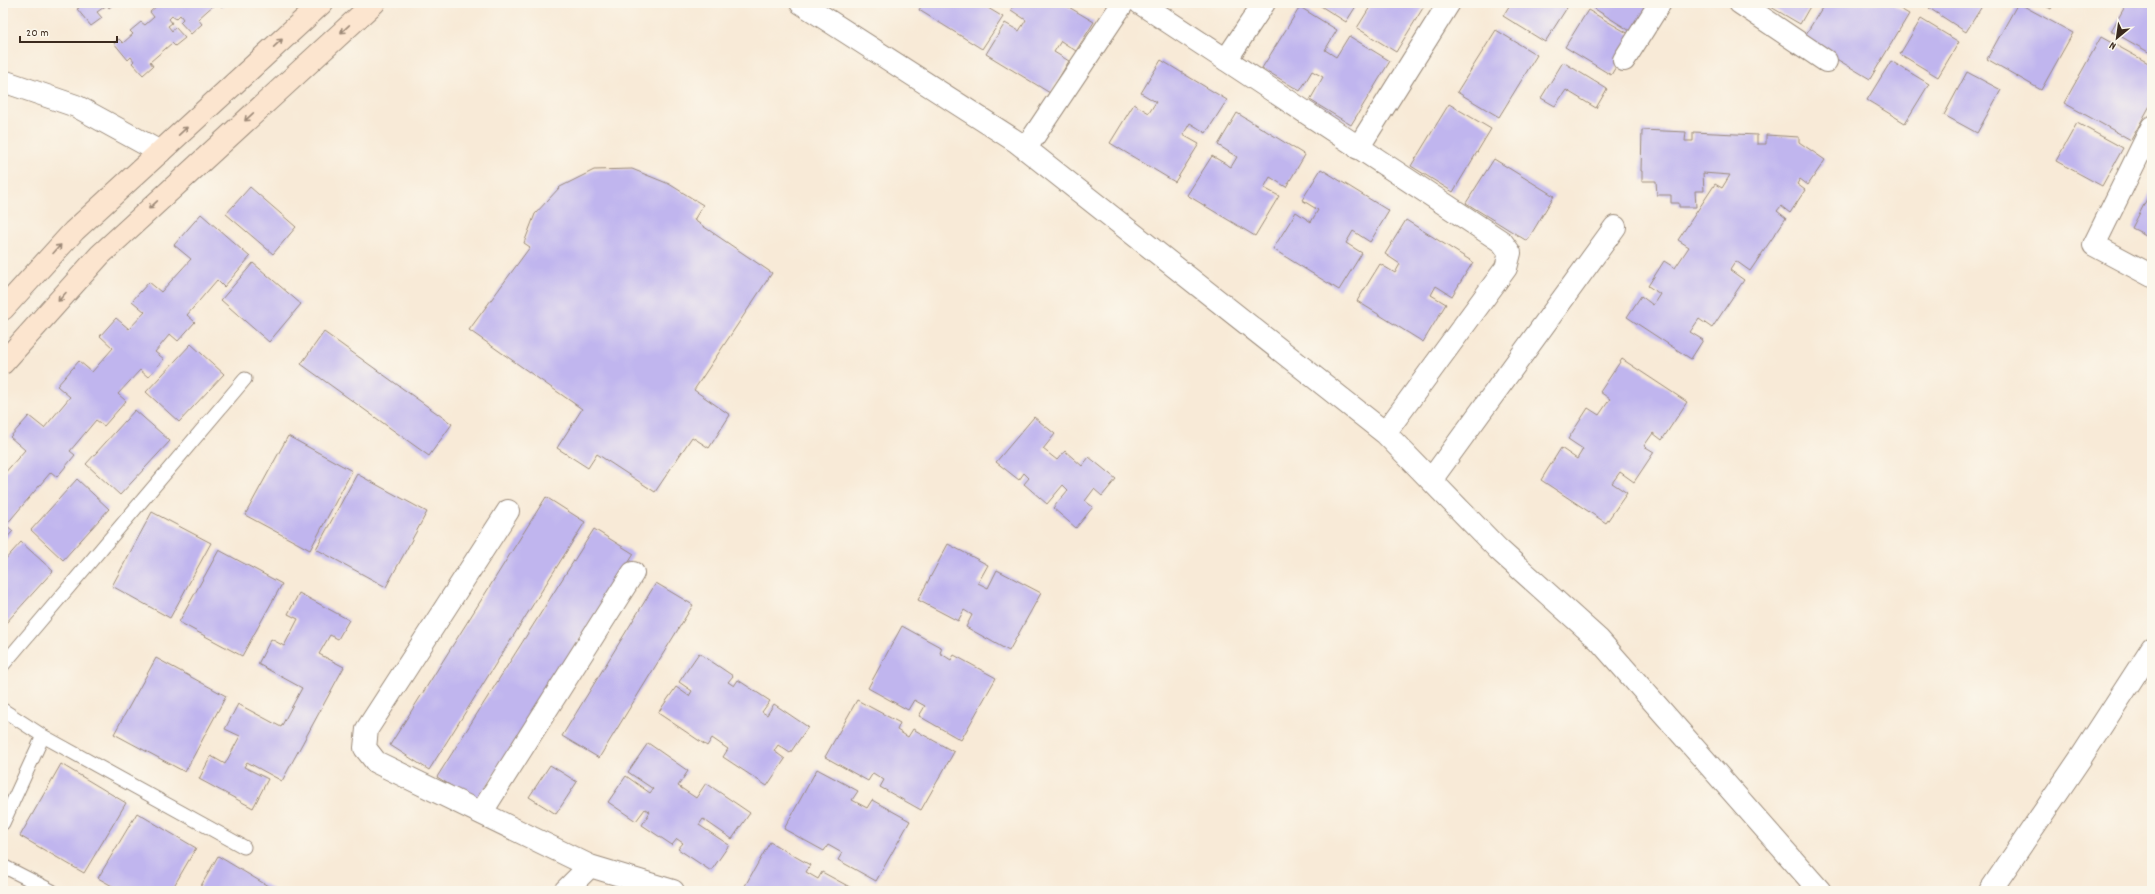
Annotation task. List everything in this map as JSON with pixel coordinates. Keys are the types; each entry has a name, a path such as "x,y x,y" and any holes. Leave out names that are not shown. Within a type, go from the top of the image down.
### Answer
{"street":[{"path":"3,309 74,231 322,3"},
{"path":"3,363 100,255 374,3"},
{"path":"801,3 1026,148 1385,433 1498,549 1599,640 1820,891"},
{"path":"1026,148 1123,3"},
{"path":"1140,3 1502,242 1510,254 1506,268 1385,433"},
{"path":"1226,60 1264,3"},
{"path":"1358,148 1449,3"},
{"path":"1624,60 1660,3"},
{"path":"1740,3 1826,61"},
{"path":"3,81 76,106 160,152"},
{"path":"2152,127 2094,245 2152,276"},
{"path":"1431,480 1614,227"},
{"path":"508,511 367,729 365,748 376,762 590,866 673,891"},
{"path":"481,813 632,573"},
{"path":"1990,891 2152,648"},
{"path":"565,891 590,866"}],"lane":[{"path":"3,665 245,379"},
{"path":"3,710 43,736 244,847"},
{"path":"3,823 43,736"},
{"path":"3,866 52,891"}],"building":[{"path":"115,3 109,8 107,5 97,12 102,18 91,26 77,9 79,8 76,4"},
{"path":"160,3 216,3 198,19 202,24 191,34 180,22 183,19 180,15 176,19 172,16 169,19 172,23 168,26 172,31 175,27 185,38 175,46 172,43 150,62 153,66 143,75 132,63 134,61 131,57 128,60 114,43 119,39 123,43 133,34 130,31 141,22 145,25 154,17 150,12"},
{"path":"218,3 226,3 222,7"},
{"path":"923,3 991,3 988,8 1003,17 982,49 919,10"},
{"path":"1015,3 1062,3 1094,22 1076,51 1061,41 1054,52 1069,61 1050,93 986,54 1005,23 1019,31 1026,20 1011,10"},
{"path":"1316,3 1358,3 1346,22"},
{"path":"1363,3 1426,3 1396,52 1357,28 1370,7"},
{"path":"1511,3 1570,3 1545,42 1503,16"},
{"path":"1598,3 1654,3 1635,34 1595,9"},
{"path":"1764,3 1812,3 1800,24"},
{"path":"1825,3 1890,3 1909,14 1870,79 1803,39"},
{"path":"1932,3 1984,3 1966,32 1929,8"},
{"path":"2018,3 2073,33 2041,90 1987,59"},
{"path":"2040,3 2054,3 2051,9"},
{"path":"2127,3 2152,3 2152,54 2111,31"},
{"path":"1300,7 1337,30 1325,50 1336,57 1349,36 1390,61 1351,125 1310,100 1323,77 1312,71 1300,91 1262,68"},
{"path":"1588,10 1634,37 1611,75 1565,47"},
{"path":"1921,19 1959,42 1938,77 1900,54"},
{"path":"1496,30 1537,55 1499,117 1457,92"},
{"path":"2101,37 2152,65 2152,102 2131,140 2064,103"},
{"path":"1161,60 1227,100 1206,133 1190,123 1183,135 1199,144 1175,182 1110,143 1134,104 1149,113 1156,102 1141,93"},
{"path":"1891,61 1929,84 1905,123 1867,100"},
{"path":"1563,62 1607,89 1596,108 1566,90 1555,106 1541,98"},
{"path":"1967,72 2001,90 1977,133 1944,115"},
{"path":"1449,104 1491,129 1453,192 1411,166"},
{"path":"1237,113 1305,155 1286,187 1270,177 1264,188 1279,196 1255,236 1187,195 1212,156 1231,167 1237,157 1218,145"},
{"path":"2077,123 2123,148 2102,186 2056,161"},
{"path":"1642,130 1686,132 1685,141 1693,141 1693,132 1757,135 1757,144 1766,144 1766,135 1799,137 1799,142 1825,160 1808,185 1800,179 1797,184 1805,190 1790,213 1781,206 1777,211 1786,218 1750,271 1736,261 1730,270 1744,280 1712,328 1699,319 1690,332 1703,340 1691,359 1627,317 1641,296 1653,305 1660,294 1648,286 1664,261 1675,268 1689,247 1678,240 1715,184 1722,188 1730,175 1703,173 1704,191 1695,191 1696,207 1679,207 1679,203 1671,203 1671,195 1657,195 1656,181 1642,181"},
{"path":"1494,159 1554,196 1527,241 1466,203"},
{"path":"632,169 669,184 703,205 694,220 772,273 694,390 730,415 709,448 692,437 655,492 597,454 588,468 557,448 582,409 469,330 530,247 524,243 535,214 560,187 594,170"},
{"path":"1321,169 1389,211 1370,242 1353,231 1346,243 1362,253 1339,290 1273,249 1296,212 1311,222 1318,210 1302,200"},
{"path":"250,187 296,227 273,254 226,214"},
{"path":"2152,189 2152,238 2132,228"},
{"path":"201,214 250,257 224,287 217,280 187,315 195,322 178,341 170,334 155,352 164,359 148,377 140,370 118,394 126,401 104,426 96,420 70,451 75,455 57,477 51,472 6,525 13,531 3,542 3,475 25,450 10,437 29,416 44,428 70,397 57,386 79,361 92,372 113,348 100,336 116,318 129,329 145,312 132,301 149,282 161,292 191,259 174,245"},
{"path":"1406,220 1473,262 1452,296 1436,286 1431,295 1446,304 1423,342 1357,301 1380,264 1395,273 1400,264 1385,254"},
{"path":"253,263 301,304 269,342 221,300"},
{"path":"324,332 452,424 429,456 301,364"},
{"path":"191,344 224,374 179,422 146,392"},
{"path":"1622,359 1687,402 1662,440 1653,433 1644,446 1654,452 1634,482 1620,472 1612,483 1627,493 1606,523 1541,480 1561,448 1577,459 1583,449 1568,439 1588,408 1599,415 1610,399 1600,392"},
{"path":"135,410 170,441 120,495 86,464"},
{"path":"1034,417 1055,434 1043,449 1057,460 1065,451 1082,466 1089,457 1116,479 1102,496 1094,489 1085,501 1093,507 1076,528 1053,508 1068,490 1063,485 1047,504 1024,484 1029,478 1024,473 1019,480 996,462"},
{"path":"288,436 352,471 310,550 245,515"},
{"path":"357,474 427,512 386,587 316,549"},
{"path":"77,479 109,509 63,560 31,530"},
{"path":"546,497 585,522 429,770 390,745"},
{"path":"152,512 211,543 170,618 112,586"},
{"path":"594,529 634,554 477,802 437,777"},
{"path":"21,542 53,571 5,624 3,622 3,562"},
{"path":"948,544 988,565 978,583 988,588 997,570 1041,593 1009,651 966,627 972,615 964,610 958,621 918,600"},
{"path":"219,550 282,584 242,656 179,622"},
{"path":"656,583 693,605 599,758 562,736"},
{"path":"299,593 349,620 338,639 330,635 319,654 344,667 282,781 247,762 244,767 268,779 253,808 199,779 211,756 225,764 240,736 225,729 238,704 281,727 302,688 258,664 271,639 284,646 298,619 288,614"},
{"path":"902,626 942,648 940,653 951,660 954,655 996,678 961,740 919,716 925,706 914,700 908,710 868,688"},
{"path":"699,653 733,676 728,682 734,686 738,680 770,701 762,712 767,715 774,704 808,727 790,753 778,745 774,751 785,759 767,786 723,757 728,749 712,738 707,746 658,713 676,687 689,696 692,691 679,682"},
{"path":"156,658 226,696 185,772 114,734"},
{"path":"857,700 900,723 897,730 908,737 913,729 954,752 921,810 880,787 884,780 873,773 868,781 825,757"},
{"path":"648,743 688,771 678,786 696,798 706,783 750,813 732,839 703,819 699,825 729,845 711,871 678,849 683,843 677,839 672,845 642,825 650,812 645,809 636,821 608,802 626,776 650,793 653,789 628,772"},
{"path":"61,764 126,803 84,873 20,836"},
{"path":"550,765 577,782 556,814 529,797"},
{"path":"817,769 858,791 852,800 867,808 872,800 910,821 876,881 838,860 842,853 828,845 824,851 784,829"},
{"path":"137,813 196,848 171,891 121,891 98,878"},
{"path":"770,842 810,865 806,872 818,879 822,872 857,891 742,891"},
{"path":"218,856 273,889 272,891 198,891"}]}
